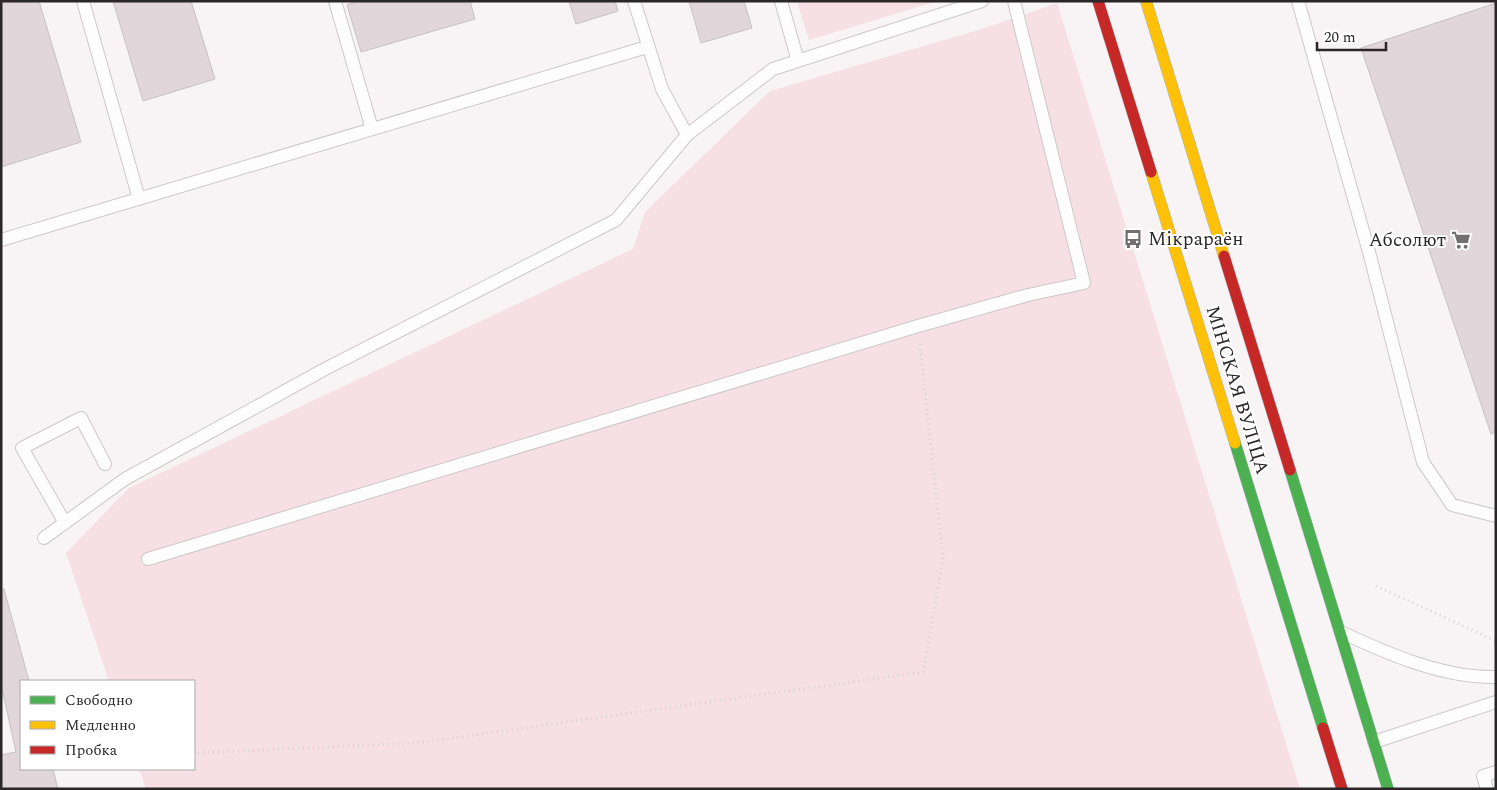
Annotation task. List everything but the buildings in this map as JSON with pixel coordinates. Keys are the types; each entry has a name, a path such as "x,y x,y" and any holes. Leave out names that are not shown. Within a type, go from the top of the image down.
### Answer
{"main road":[{"name":"МІНСКАЯ ВУЛІЦА","path":"1098,1 1342,789"},
{"name":"МІНСКАЯ ВУЛІЦА","path":"1146,1 1388,789"}],"lane":[{"path":"83,1 139,199"},
{"path":"335,1 372,129"},
{"path":"634,1 647,47 662,89 687,135"},
{"path":"781,1 798,61"},
{"path":"44,538 125,479 334,364 616,220 687,135 773,69 982,1"},
{"path":"148,558 918,326 1028,295 1084,283 1014,1"},
{"path":"1298,1 1369,252 1423,462 1452,505 1496,516"},
{"path":"1,240 647,47"},
{"path":"65,523 22,448 81,418 105,464"},
{"path":"1340,631 1375,647 1418,663 1476,678 1496,677"},
{"path":"1374,742 1496,702"},
{"path":"1487,789 1483,776 1496,772"}],"path":[{"path":"198,752 417,743 923,672 943,559 918,326"},
{"path":"1376,586 1496,641"}],"shaded area":[{"path":"797,1 938,1 809,40"},
{"path":"1057,3 1300,789 146,789 139,770 195,770 195,680 109,680 66,553 129,488 633,249 645,212 770,91 982,29"}],"traffic: fast":[{"path":"1235,443 1323,728"},
{"path":"1290,470 1388,789"}],"traffic: slow":[{"path":"1146,1 1224,256"},
{"path":"1151,172 1235,443"}],"traffic: jam":[{"path":"1098,1 1151,172"},
{"path":"1224,256 1290,470"},
{"path":"1323,728 1342,789"}],"place":[{"name":"Мікрараён","path":"1133,239"},
{"name":"Абсолют","path":"1461,240"}]}
